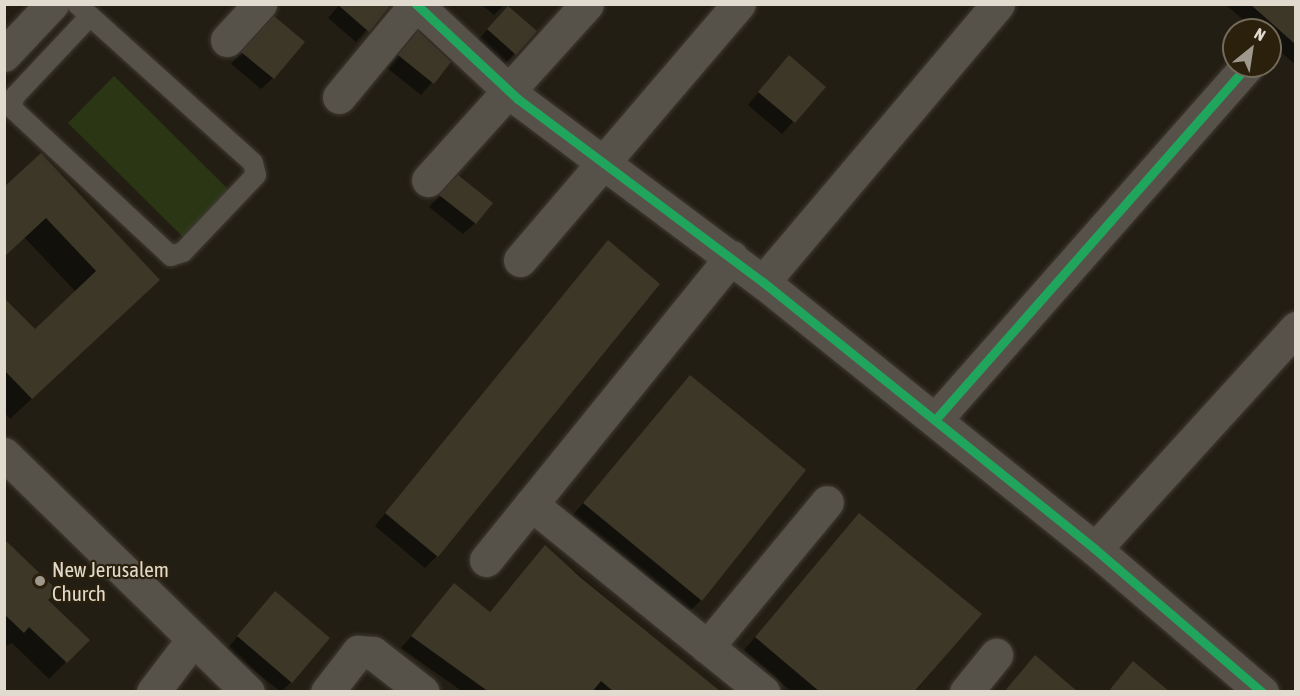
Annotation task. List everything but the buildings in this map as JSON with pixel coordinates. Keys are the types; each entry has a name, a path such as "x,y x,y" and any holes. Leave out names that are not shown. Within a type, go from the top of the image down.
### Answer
{"street":[{"path":"4,55 52,4"},
{"path":"227,40 260,4"},
{"path":"428,180 511,92 587,4"},
{"path":"520,260 603,159 739,4"},
{"path":"763,282 998,4"},
{"path":"339,97 416,5 511,92 603,159 763,282 1095,549 1247,687"},
{"path":"935,420 1236,78"},
{"path":"486,560 731,257"},
{"path":"1095,549 1296,328"},
{"path":"4,454 191,642 248,692"},
{"path":"707,647 827,502"},
{"path":"531,504 763,692"},
{"path":"153,692 191,642"},
{"path":"327,692 358,652 373,653 423,692"},
{"path":"966,692 996,655"}],"lane":[{"path":"84,10 253,164 256,174 183,252 171,256 12,108 10,102 84,10"}],"green space":[{"path":"114,76 234,195 188,242 68,123"}],"cycle path":[{"path":"416,4 518,99 763,282 1095,549 1262,692"},
{"path":"935,420 1236,78"}],"place":[{"name":"New Jerusalem Church","path":"40,581"}]}
